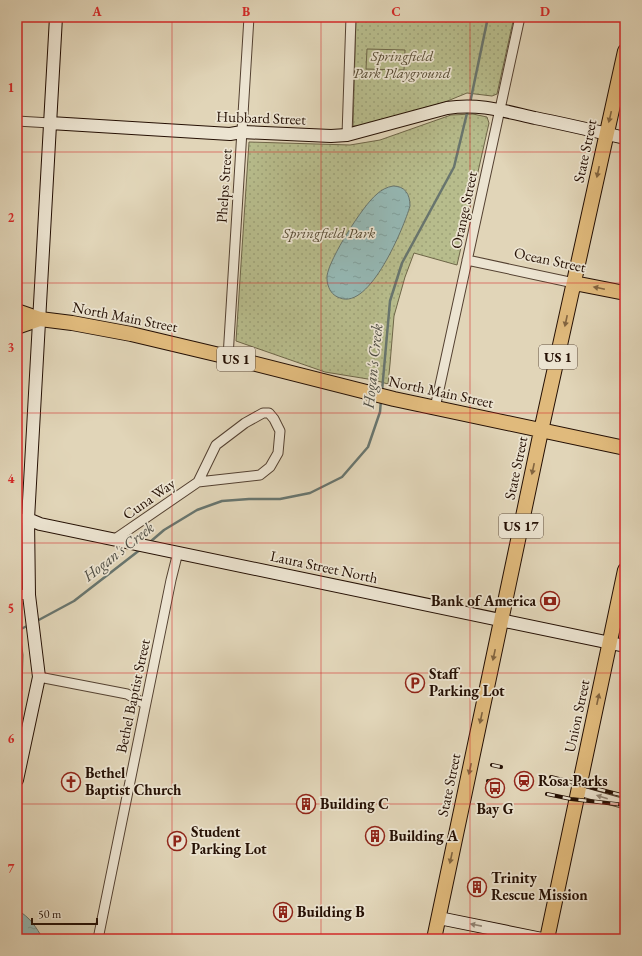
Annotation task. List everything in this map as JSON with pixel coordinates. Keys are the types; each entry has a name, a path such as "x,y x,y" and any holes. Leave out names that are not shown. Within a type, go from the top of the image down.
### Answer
{"main road":[{"name":"State Street","path":"434,939 541,431 625,51"},
{"name":"Ocean Street","path":"574,283 625,294"},
{"name":"North Main Street","path":"17,311 40,319 72,323 131,334 228,356 394,399 625,448"},
{"name":"North Main Street","path":"17,326 40,319"},
{"name":"Union Street","path":"547,939 625,570"}],"street":[{"path":"17,780 39,677 31,611 23,518 40,319 56,17"},
{"name":"Phelps Street","path":"228,356 249,17"},
{"path":"347,135 351,17"},
{"name":"Orange Street","path":"435,408 520,17"},
{"name":"Hubbard Street","path":"17,121 230,134 242,132 331,136 347,135 447,108 475,106 500,110 625,138"},
{"name":"Ocean Street","path":"467,260 574,283"},
{"name":"Cuna Way","path":"115,539 198,482 260,475 270,467 278,453 280,431 269,413 263,413 245,423 216,445 198,482"},
{"name":"Laura Street North","path":"23,518 40,524 625,646"},
{"name":"Bethel Baptist Street","path":"98,939 178,552"},
{"path":"17,594 30,595"},
{"path":"39,677 127,694 146,704"},
{"path":"579,790 625,804"},
{"path":"439,918 542,939"}],"green space":[{"name":"Springfield Park Playground","path":"356,17 514,17 497,94 492,96 467,93 445,102 362,126 353,126"},
{"path":"367,49 405,50 404,70 366,69"},
{"name":"Springfield Park","path":"473,114 487,117 489,123 457,265 414,253 405,277 394,316 388,384 374,380 325,372 236,341 249,142 350,145 380,140 451,115"},
{"path":"17,608 23,655 22,689 17,714"}],"water":[{"path":"393,186 404,189 408,194 410,206 393,248 374,280 363,292 351,298 340,298 334,295 331,292 327,282 327,276 329,268 340,245 371,200 382,190"},
{"path":"17,910 29,919 43,939 17,939"}],"waterway":[{"name":"Hogan's Creek","path":"470,103 488,17"},
{"name":"Hogan's Creek","path":"382,391 390,301 402,263 454,167 468,109"},
{"name":"Hogan's Creek","path":"150,542 164,530 197,510 222,501 280,499 310,493 342,477 368,447 380,412 381,400"},
{"name":"Hogan's Creek","path":"35,622 74,601 141,549"},
{"name":"Hogan's Creek","path":"17,631 29,625"}],"railway":[{"path":"492,765 501,767"},
{"path":"551,777 625,796"},
{"path":"488,781 498,784"},
{"path":"547,794 571,799 625,805"}],"place":[{"name":"Bank of America","path":"550,601"},
{"name":"Staff Parking Lot","path":"415,683"},
{"name":"Rosa Parks","path":"524,781"},
{"name":"Bethel Baptist Church","path":"71,782"},
{"name":"Bay G","path":"495,788"},
{"name":"Building C","path":"306,804"},
{"name":"Building A","path":"375,836"},
{"name":"Student Parking Lot","path":"177,841"},
{"name":"Trinity Rescue Mission","path":"477,887"},
{"name":"Building B","path":"283,912"}]}
